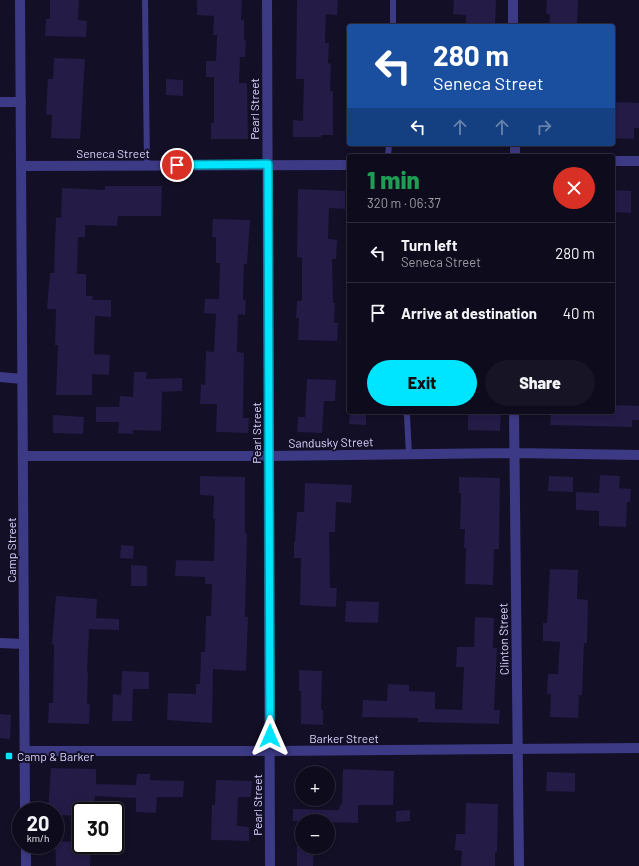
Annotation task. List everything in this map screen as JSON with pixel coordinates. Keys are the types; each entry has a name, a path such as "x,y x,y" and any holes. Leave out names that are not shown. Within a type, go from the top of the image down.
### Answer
{"street":[{"name":"Camp Street","path":"20,0 25,802"},
{"name":"Pearl Street","path":"267,0 270,866"},
{"path":"513,0 513,24"},
{"path":"0,102 21,102"},
{"path":"615,161 639,161"},
{"name":"Seneca Street","path":"21,166 268,164 347,165"},
{"path":"0,377 22,379"},
{"name":"Clinton Street","path":"514,414 519,866"},
{"name":"Sandusky Street","path":"23,456 269,456 514,453 639,455"},
{"path":"0,643 24,644"},
{"name":"Barker Street","path":"25,750 270,752 639,748"},
{"path":"26,854 26,866"}],"lane":[{"path":"145,0 147,166"},
{"path":"392,0 393,24"},
{"path":"406,414 409,454"}],"building":[{"path":"50,0 79,0 78,20 87,21 86,37 45,36 46,19 50,19"},
{"path":"197,0 242,0 241,20 244,20 244,40 246,40 245,57 240,57 239,83 247,83 248,139 211,139 211,123 214,123 214,77 206,77 206,61 216,61 217,35 213,35 214,16 197,15"},
{"path":"297,0 338,0 337,15 326,14 325,43 329,43 328,63 331,64 330,91 333,91 333,135 321,135 321,137 293,137 293,120 303,121 304,79 296,79"},
{"path":"454,0 496,0 495,24 466,24 466,15 453,14"},
{"path":"547,0 578,0 577,24 549,24 550,14 546,14"},
{"path":"54,58 85,59 80,139 51,138 52,115 46,114 48,79 53,79"},
{"path":"166,79 183,80 183,96 166,95"},
{"path":"615,102 639,103 639,128 634,128 634,139 615,138"},
{"path":"105,186 162,186 161,216 118,216 117,226 85,225 85,237 78,237 77,274 86,274 86,296 93,296 92,300 111,300 111,317 95,316 94,354 110,355 109,375 92,374 92,395 56,395 58,345 55,345 56,309 47,309 50,273 54,273 56,217 61,218 62,188 105,190"},
{"path":"298,189 345,191 345,209 329,208 328,239 337,240 336,259 332,259 333,303 335,303 334,323 338,323 337,341 298,340 299,318 296,318 297,301 302,301 302,258 297,257"},
{"path":"615,190 631,191 631,213 615,212"},
{"path":"213,219 250,220 247,264 244,264 243,300 246,300 245,315 238,314 237,352 244,353 243,418 249,418 248,433 216,432 217,404 200,404 201,384 205,385 206,351 214,352 216,314 204,313 205,299 219,299 220,263 216,263 216,237 212,237"},
{"path":"134,372 147,372 146,379 182,378 182,391 162,392 161,431 133,430 133,434 118,433 119,422 96,422 96,407 119,407 120,396 133,397"},
{"path":"307,379 336,380 335,401 324,401 322,433 297,432 298,417 305,417"},
{"path":"615,405 639,406 639,420 632,420 632,427 550,425 551,414 615,414"},
{"path":"350,414 366,414 366,425 349,424"},
{"path":"468,414 501,414 500,431 468,430"},
{"path":"53,415 84,417 83,434 53,433"},
{"path":"600,475 620,476 619,488 631,489 630,502 627,502 626,527 599,526 599,511 576,510 576,492 599,493"},
{"path":"200,476 245,477 245,533 247,533 245,617 248,617 246,671 213,669 212,723 167,720 168,693 196,694 196,684 200,684 201,652 205,652 206,616 211,616 212,584 205,584 205,577 175,576 176,560 214,561 214,496 200,495"},
{"path":"549,476 573,477 573,492 548,491"},
{"path":"459,477 500,478 499,549 494,549 493,585 465,584 465,529 460,529 461,493 459,493"},
{"path":"305,483 352,485 351,503 336,502 335,532 329,532 330,588 337,588 336,607 300,605 301,558 294,558 294,542 297,512 304,512"},
{"path":"121,545 134,546 133,559 120,558"},
{"path":"131,565 147,566 147,586 131,586"},
{"path":"550,569 578,570 577,599 588,600 587,643 584,643 582,695 579,695 578,718 550,717 551,694 547,694 548,674 558,674 560,642 543,641 543,623 547,623"},
{"path":"56,596 97,599 96,618 119,619 119,630 89,629 87,704 90,704 89,724 48,723 49,703 53,703 54,645 52,644"},
{"path":"346,601 379,602 378,623 345,622"},
{"path":"475,617 494,618 493,648 497,648 494,710 500,710 499,724 418,722 418,718 362,717 363,700 387,701 388,684 409,685 409,691 435,692 435,709 462,710 464,667 456,667 457,647 474,647"},
{"path":"299,670 322,671 321,710 323,710 323,725 301,724 301,691 299,691"},
{"path":"122,671 149,672 149,689 133,689 132,721 112,721 113,694 121,695"},
{"path":"0,714 11,715 10,739 0,738"},
{"path":"51,768 96,769 96,784 136,785 137,774 150,774 150,780 184,781 183,797 157,797 156,813 136,812 136,798 95,796 95,802 72,802 72,816 64,815 64,802 49,802"},
{"path":"343,769 394,771 393,805 358,805 358,823 335,822 335,814 295,814 295,821 293,821 293,809 339,810 340,805 342,805"},
{"path":"547,772 575,773 575,792 546,791"},
{"path":"216,780 252,781 251,797 238,797 237,826 249,827 249,841 211,840 212,805 215,805"},
{"path":"466,803 498,804 497,852 495,852 495,866 461,866 462,851 455,850 456,834 465,834"},
{"path":"410,810 410,821 396,822 396,811"},
{"path":"64,841 72,842 72,854 91,854 90,866 56,866 56,854 64,854"},
{"path":"297,854 314,854 313,866 297,866"}],"place":[{"name":"Camp & Barker","path":"9,756"}],"route":[{"path":"177,165 268,164 270,736"}]}
